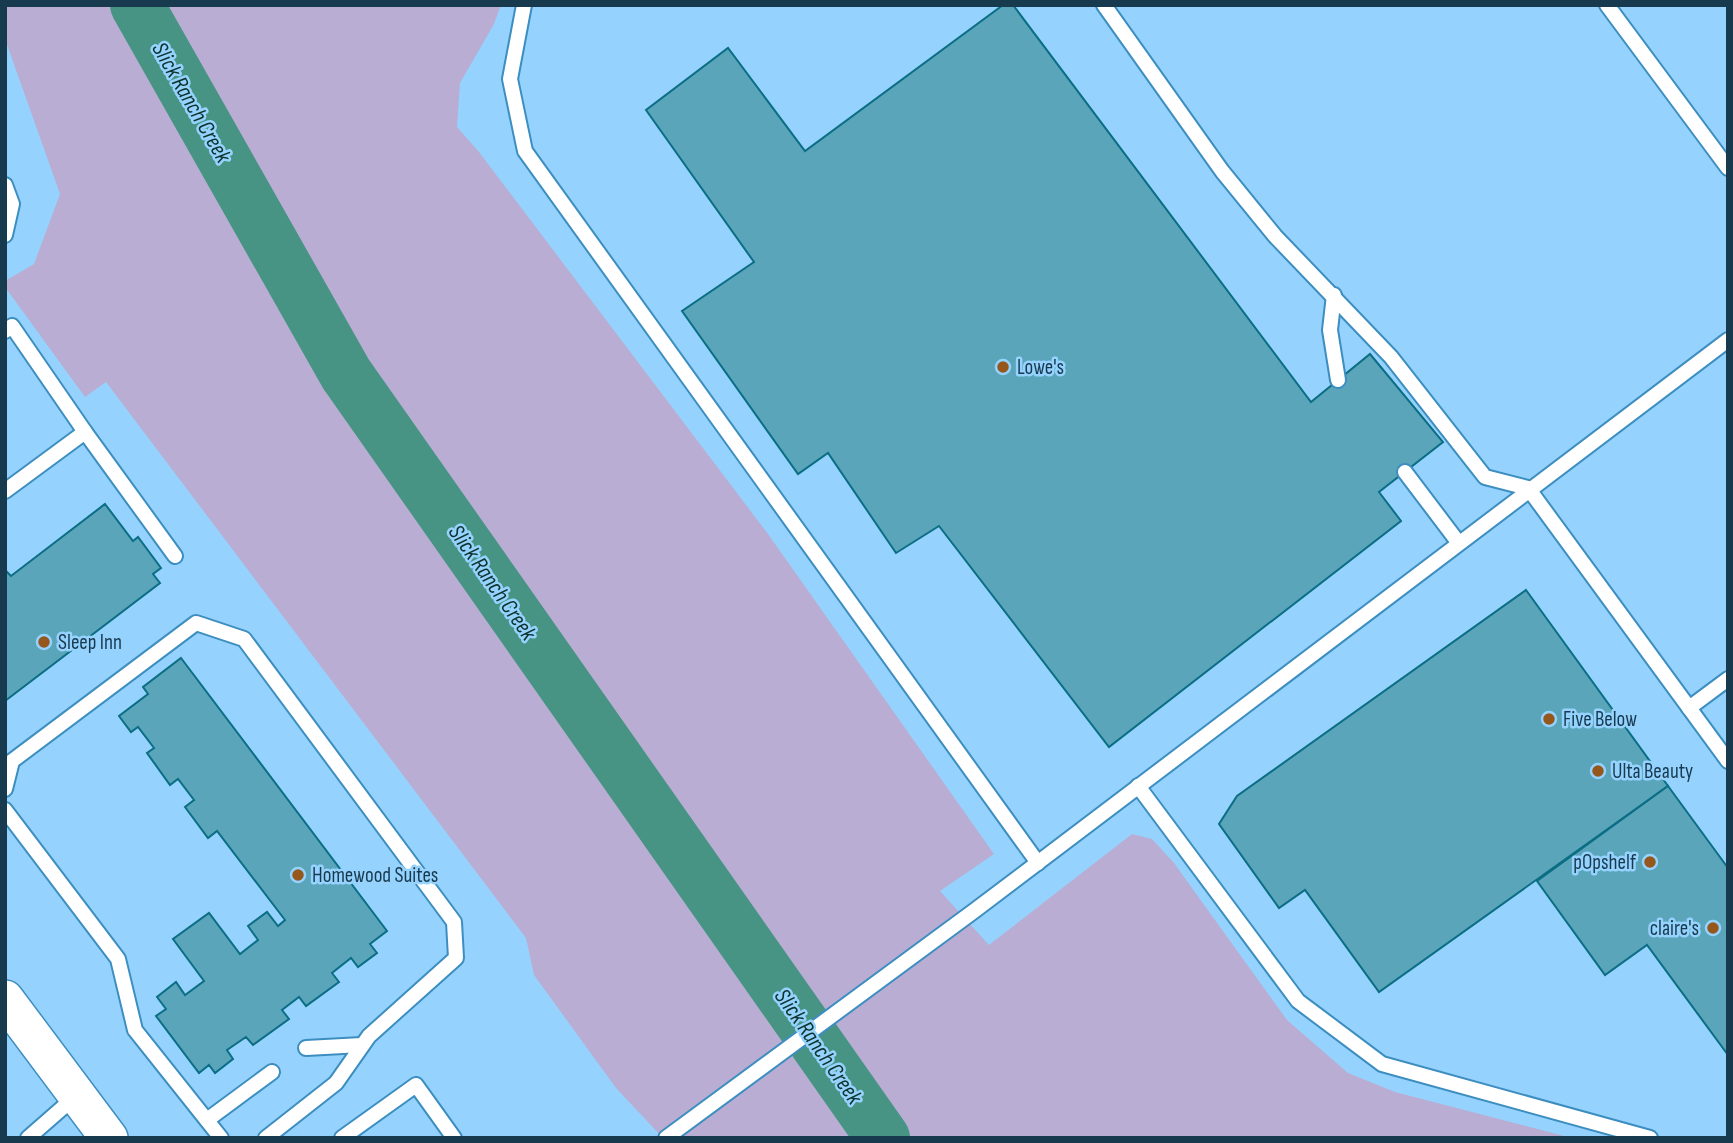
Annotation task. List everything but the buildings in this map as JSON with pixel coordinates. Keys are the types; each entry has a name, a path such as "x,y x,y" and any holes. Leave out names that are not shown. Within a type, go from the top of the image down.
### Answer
{"street":[{"path":"5,999 109,1138"}],"lane":[{"path":"524,5 510,79 525,151 1038,863"},
{"path":"1104,5 1223,171 1276,236 1391,356 1485,477 1528,488 1728,761"},
{"path":"1607,5 1728,168"},
{"path":"5,185 12,204 5,235"},
{"path":"1334,295 1330,330 1338,380"},
{"path":"5,331 12,326 175,556"},
{"path":"670,1135 1038,863 1528,488 1728,340"},
{"path":"5,491 85,432"},
{"path":"1405,472 1458,542"},
{"path":"5,789 12,761 196,623 244,639 454,922 456,958 362,1045 336,1083 266,1138"},
{"path":"1689,708 1728,678"},
{"path":"1138,786 1298,1001 1382,1064 1650,1138"},
{"path":"5,810 118,959 135,1030 221,1138"},
{"path":"306,1048 362,1045"},
{"path":"207,1121 272,1072"},
{"path":"342,1138 415,1085 454,1138"},
{"path":"28,1138 77,1095"}],"shaded area":[{"path":"5,5 501,5 494,24 460,83 457,127 479,152 768,534 994,854 940,891 989,945 1132,834 1152,839 1174,863 1287,1020 1348,1073 1395,1092 1572,1138 663,1138 616,1088 534,975 526,938 106,382 85,397 5,287 5,281 34,264 60,194 5,39"}],"waterway":[{"name":"Slick Ranch Creek","path":"137,5 346,374 883,1138"}],"place":[{"name":"Lowe's","path":"1003,367"},
{"name":"Sleep Inn","path":"44,642"},
{"name":"Five Below","path":"1549,719"},
{"name":"Ulta Beauty","path":"1598,771"},
{"name":"pOpshelf","path":"1650,862"},
{"name":"Homewood Suites","path":"298,875"},
{"name":"claire's","path":"1713,928"}]}
